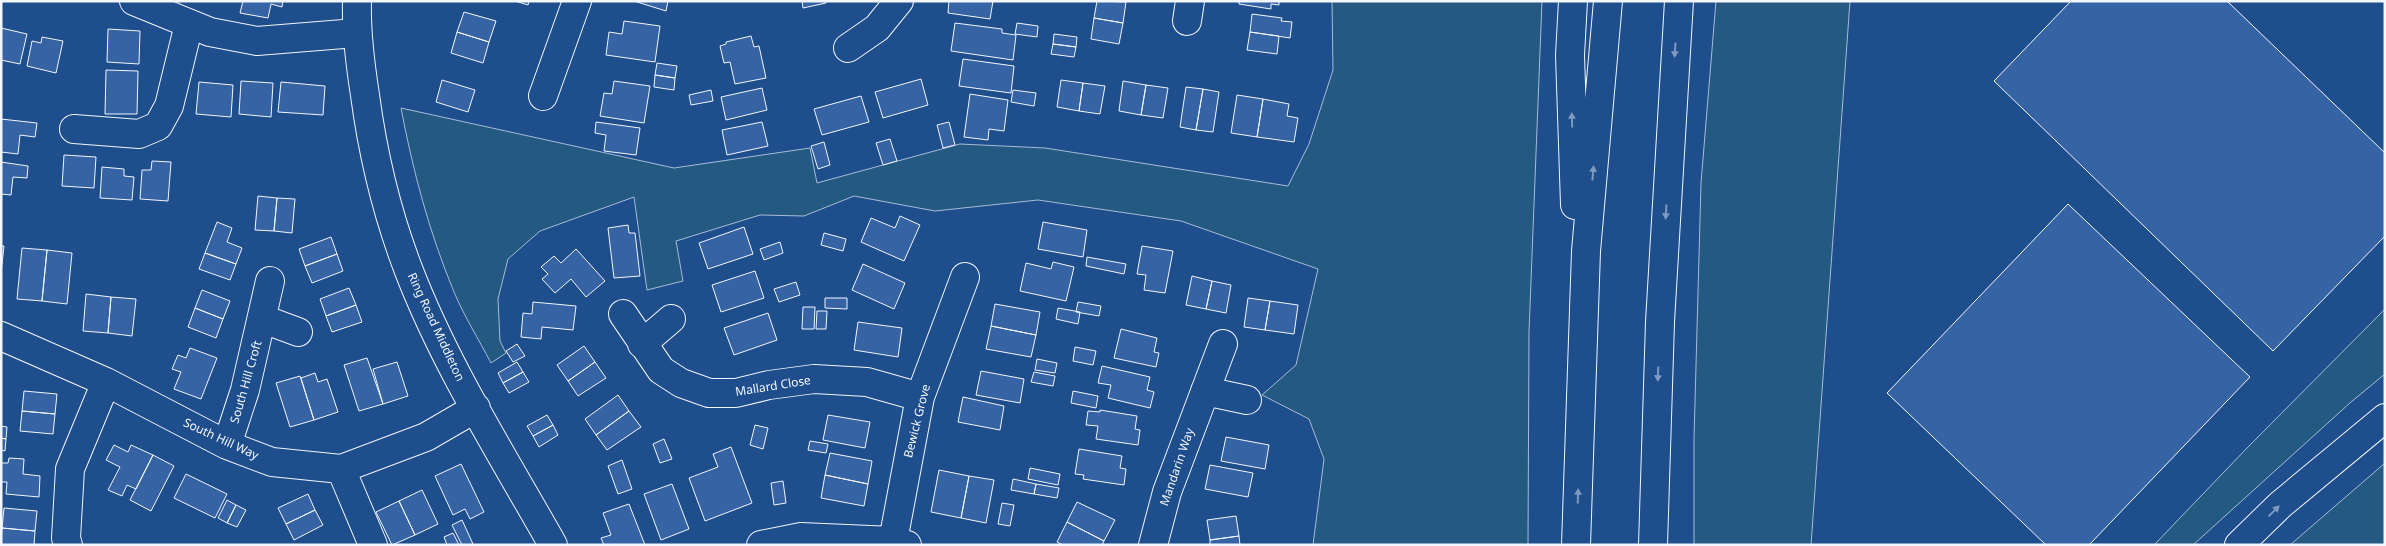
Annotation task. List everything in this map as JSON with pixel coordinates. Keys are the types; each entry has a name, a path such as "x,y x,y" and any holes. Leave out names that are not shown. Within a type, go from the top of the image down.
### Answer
{"main road":[{"path":"134,1 184,15 210,32 257,40 356,33"},
{"name":"Ring Road Middleton","path":"357,1 356,33 372,143 392,218 409,270 427,313 476,408 554,545"},
{"path":"542,96 577,1"},
{"path":"848,48 876,28 899,1"},
{"path":"1574,1 1570,55 1581,361"},
{"path":"1576,545 1586,251 1608,1"},
{"path":"1653,545 1660,322 1679,1"},
{"path":"74,128 139,134 158,126 169,106 184,15"},
{"name":"Bewick Grove","path":"900,543 920,397 966,277"},
{"name":"South Hill Croft","path":"227,445 245,390 263,319 270,281"},
{"name":"Mallard Close","path":"622,314 661,370 681,383 709,393 736,393 769,384 814,380 866,382 920,397"},
{"path":"263,319 298,332"},
{"path":"642,344 670,319"},
{"name":"South Hill Way","path":"1,336 106,382 227,445 272,462 340,469 426,437 476,408"},
{"name":"Mandarin Way","path":"1153,545 1167,492 1223,344"},
{"path":"68,545 66,538 70,469 106,382"},
{"path":"1205,391 1247,400"},
{"path":"2239,545 2280,505 2385,418"},
{"path":"340,469 373,545"},
{"path":"764,544 801,537 900,543"}],"shaded area":[{"path":"1332,1 1542,1 1529,332 1528,545 1313,545 1324,459 1309,419 1262,395 1296,365 1318,269 1181,221 1038,200 935,211 854,196 804,216 760,215 676,241 683,281 647,290 634,197 540,231 508,259 498,299 500,341 506,353 491,363 458,301 437,247 416,178 401,108 674,168 810,148 817,183 960,144 1045,148 1288,186 1309,144 1333,70"},
{"path":"1716,1 1850,1 1811,545 1694,545 1694,439 1701,183"},
{"path":"2385,309 2385,374 2351,402 2193,545 2154,545 2248,447"},
{"path":"2385,463 2385,545 2290,545"}],"building":[{"path":"243,1 283,1 282,7 271,4 268,18 240,13"},
{"path":"515,1 529,1 528,5"},
{"path":"634,1 668,1 666,11"},
{"path":"802,1 825,1 826,3 803,8"},
{"path":"949,1 993,1 990,19 948,13"},
{"path":"1097,1 1126,2 1123,23 1094,18"},
{"path":"1239,1 1279,1 1279,5 1271,4 1271,9 1239,4"},
{"path":"2071,1 2227,1 2385,153 2385,236 2273,351 1994,81"},
{"path":"464,12 496,21 489,42 457,32"},
{"path":"1252,14 1282,18 1281,21 1292,22 1290,38 1250,32"},
{"path":"1094,18 1123,23 1119,44 1091,39"},
{"path":"624,21 660,26 655,62 606,55 609,32 622,34"},
{"path":"955,23 1002,29 1002,33 1016,35 1013,60 951,51"},
{"path":"1017,23 1038,26 1037,37 1015,34"},
{"path":"1,28 27,34 20,64 1,60"},
{"path":"108,29 140,31 139,64 107,62"},
{"path":"457,32 489,42 483,63 451,53"},
{"path":"1250,32 1279,36 1277,54 1247,50"},
{"path":"1054,34 1077,37 1076,47 1053,44"},
{"path":"751,36 754,47 759,46 766,78 735,84 730,62 724,63 720,46 726,44 726,42"},
{"path":"42,37 63,41 56,73 27,66 32,41 41,43"},
{"path":"1053,44 1076,47 1074,57 1051,54"},
{"path":"963,59 1014,66 1011,93 959,86"},
{"path":"657,63 677,66 675,78 655,75"},
{"path":"106,70 138,71 137,114 105,114"},
{"path":"655,75 675,78 674,90 654,87"},
{"path":"921,79 928,105 883,118 875,92"},
{"path":"442,80 475,90 468,112 436,102"},
{"path":"1061,80 1083,83 1079,111 1057,107"},
{"path":"241,81 273,83 271,117 239,114"},
{"path":"614,81 650,86 644,123 600,116 604,93 612,94"},
{"path":"1123,81 1146,85 1141,115 1119,111"},
{"path":"199,82 233,85 231,117 196,114"},
{"path":"281,82 325,86 323,115 278,112"},
{"path":"1083,83 1105,86 1100,114 1079,111"},
{"path":"1146,85 1168,88 1163,118 1141,115"},
{"path":"1186,87 1203,89 1196,130 1180,127"},
{"path":"762,88 767,110 726,120 721,97"},
{"path":"1203,89 1219,92 1213,132 1196,130"},
{"path":"711,90 713,101 691,105 689,95"},
{"path":"1013,90 1036,93 1034,106 1011,102"},
{"path":"970,94 1008,100 1004,131 989,129 988,140 964,137"},
{"path":"1237,95 1263,99 1257,137 1231,133"},
{"path":"861,96 869,122 822,135 814,109"},
{"path":"1263,99 1289,104 1287,116 1298,118 1294,142 1257,137"},
{"path":"1,119 37,123 35,137 20,135 18,154 1,152"},
{"path":"596,122 640,128 636,155 604,151 606,135 595,133"},
{"path":"762,122 768,146 727,155 722,130"},
{"path":"949,122 955,145 943,148 937,125"},
{"path":"890,139 897,161 883,165 876,143"},
{"path":"824,142 830,165 818,169 811,146"},
{"path":"64,155 96,157 94,188 62,186"},
{"path":"152,161 171,162 168,201 140,199 142,170 151,170"},
{"path":"1,162 28,166 27,178 13,177 11,195 1,194"},
{"path":"102,167 124,169 124,176 134,177 132,200 100,198"},
{"path":"258,196 277,198 274,231 255,230"},
{"path":"277,198 295,199 292,233 274,231"},
{"path":"2068,204 2250,377 2089,545 2046,545 1887,393"},
{"path":"900,216 920,225 904,261 861,242 871,218 895,228"},
{"path":"217,222 232,228 227,242 242,248 236,264 205,253"},
{"path":"1043,222 1087,230 1083,257 1038,249"},
{"path":"628,225 629,233 635,233 640,276 614,278 608,228"},
{"path":"744,227 753,254 708,269 699,243"},
{"path":"824,233 846,239 843,251 821,245"},
{"path":"331,237 337,254 305,266 299,249"},
{"path":"780,242 783,253 764,260 760,249"},
{"path":"1,246 4,246 1,273"},
{"path":"1142,246 1173,251 1165,293 1144,290 1146,275 1137,274"},
{"path":"22,248 47,250 42,301 17,299"},
{"path":"576,249 605,281 586,297 571,279 555,293 542,279 548,274 541,267 554,256 561,263"},
{"path":"47,250 72,253 67,304 42,301"},
{"path":"205,253 236,264 230,280 199,269"},
{"path":"337,254 343,271 312,283 305,266"},
{"path":"1087,257 1126,264 1124,274 1086,266"},
{"path":"1053,262 1074,267 1066,301 1020,291 1026,263 1051,269"},
{"path":"863,264 905,283 894,309 852,290"},
{"path":"755,271 764,298 721,312 712,285"},
{"path":"1192,276 1212,281 1206,309 1186,305"},
{"path":"1212,281 1231,285 1226,313 1206,309"},
{"path":"796,282 800,295 779,302 774,289"},
{"path":"349,288 356,305 326,316 320,299"},
{"path":"202,290 230,301 223,319 195,308"},
{"path":"86,294 111,297 108,333 83,331"},
{"path":"111,297 136,299 132,336 108,333"},
{"path":"825,298 847,298 847,309 825,308"},
{"path":"1248,298 1270,301 1265,330 1244,327"},
{"path":"1270,301 1298,305 1294,334 1265,330"},
{"path":"533,302 576,306 573,330 542,327 541,339 521,337 523,313 532,314"},
{"path":"1078,302 1101,306 1099,316 1076,312"},
{"path":"995,304 1040,312 1036,335 991,326"},
{"path":"356,305 362,322 332,332 326,316"},
{"path":"803,307 815,307 814,329 802,329"},
{"path":"195,308 223,319 216,338 188,327"},
{"path":"1058,308 1080,312 1078,324 1056,319"},
{"path":"817,311 827,311 826,329 816,329"},
{"path":"768,313 777,340 734,355 724,328"},
{"path":"858,322 902,328 898,357 854,350"},
{"path":"991,326 1036,335 1031,357 986,349"},
{"path":"1121,329 1157,338 1154,352 1159,353 1156,367 1114,358"},
{"path":"517,344 525,356 513,362 506,351"},
{"path":"584,346 595,362 568,381 557,365"},
{"path":"1075,347 1096,351 1093,365 1073,361"},
{"path":"190,348 217,358 201,399 174,389 181,372 172,369 178,355 186,358"},
{"path":"367,358 383,404 359,411 344,365"},
{"path":"1037,359 1057,363 1055,373 1035,370"},
{"path":"397,362 408,396 383,404 373,369"},
{"path":"517,362 523,372 503,383 498,373"},
{"path":"595,362 606,378 578,396 568,381"},
{"path":"1102,366 1150,377 1147,390 1154,392 1150,408 1108,398 1111,385 1098,383"},
{"path":"981,371 1024,379 1020,403 976,395"},
{"path":"523,372 529,382 509,393 503,383"},
{"path":"1034,372 1055,376 1053,386 1031,382"},
{"path":"315,373 318,382 327,379 338,412 314,420 301,378"},
{"path":"300,376 314,420 290,427 276,383"},
{"path":"24,391 57,394 55,414 22,411"},
{"path":"1073,391 1098,396 1096,408 1071,403"},
{"path":"618,395 629,411 596,435 585,419"},
{"path":"963,397 1004,406 1000,430 958,422"},
{"path":"1100,410 1137,416 1135,429 1140,430 1138,445 1096,439 1098,426 1086,425 1088,411 1100,412"},
{"path":"22,411 55,414 53,434 20,431"},
{"path":"629,411 641,427 607,450 596,435"},
{"path":"547,415 553,425 533,436 527,426"},
{"path":"828,415 870,422 865,448 823,440"},
{"path":"553,425 558,435 539,447 533,436"},
{"path":"755,425 768,428 763,449 750,445"},
{"path":"1,426 7,427 6,439 1,438"},
{"path":"1226,437 1269,445 1265,469 1221,461"},
{"path":"1,438 6,439 5,451 1,450"},
{"path":"664,439 672,459 660,463 653,444"},
{"path":"810,441 828,444 826,453 808,450"},
{"path":"114,445 128,452 131,445 153,455 136,489 127,485 122,496 108,490 120,467 106,460"},
{"path":"731,447 752,503 705,521 689,478 718,467 713,454"},
{"path":"1079,449 1122,456 1120,468 1126,469 1124,485 1083,479 1084,475 1075,474"},
{"path":"830,453 872,461 868,484 825,475"},
{"path":"153,455 174,466 151,511 130,500"},
{"path":"9,458 24,459 23,474 40,476 39,497 6,494 7,482 1,482 1,463 8,463"},
{"path":"622,460 632,489 618,494 608,466"},
{"path":"461,464 484,512 470,519 465,509 453,515 435,476"},
{"path":"1210,465 1253,473 1248,497 1205,489"},
{"path":"1030,468 1060,474 1058,485 1028,479"},
{"path":"939,470 969,476 961,518 931,512"},
{"path":"186,474 227,494 215,518 174,498"},
{"path":"825,475 868,484 864,506 821,498"},
{"path":"969,476 994,480 986,523 961,518"},
{"path":"1013,479 1036,484 1034,494 1011,490"},
{"path":"783,481 786,503 774,505 771,483"},
{"path":"672,484 689,529 661,540 644,494"},
{"path":"1036,484 1059,488 1057,498 1034,494"},
{"path":"422,490 438,524 415,535 399,501"},
{"path":"308,494 315,510 286,524 278,508"},
{"path":"227,500 236,505 227,523 218,518"},
{"path":"399,501 415,535 392,545 376,512"},
{"path":"1077,502 1115,520 1104,541 1067,522"},
{"path":"1002,503 1014,505 1010,526 998,524"},
{"path":"629,504 645,545 604,545 601,538 611,535 603,513"},
{"path":"236,505 246,510 237,527 227,523"},
{"path":"4,508 37,511 35,531 2,528"},
{"path":"315,510 323,525 294,540 286,524"},
{"path":"1236,516 1239,536 1210,540 1207,520"},
{"path":"462,520 473,544 471,545 462,545 452,525"},
{"path":"1067,522 1104,541 1102,545 1063,545 1057,542"},
{"path":"2,528 35,531 34,545 1,545"},
{"path":"453,533 459,545 447,545 444,537"},
{"path":"1239,536 1240,545 1210,545 1210,540"}]}
